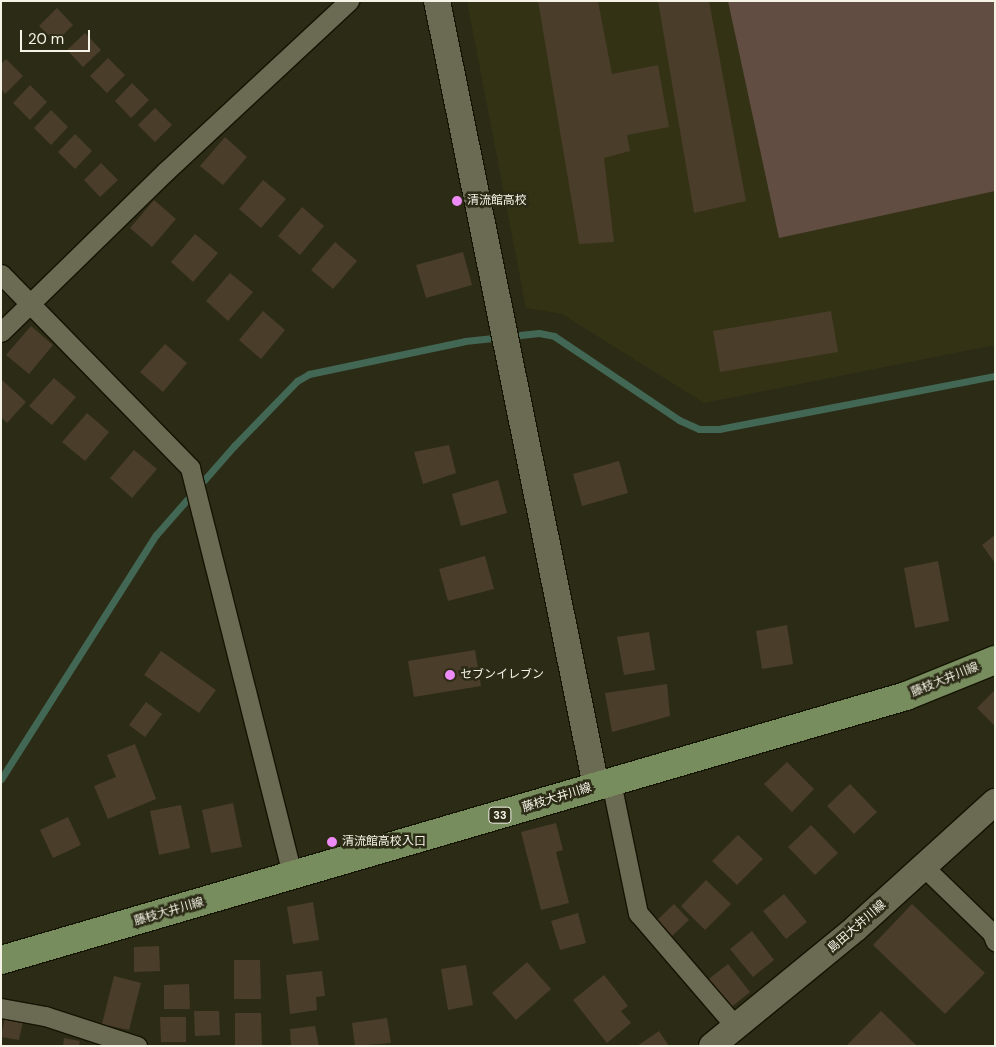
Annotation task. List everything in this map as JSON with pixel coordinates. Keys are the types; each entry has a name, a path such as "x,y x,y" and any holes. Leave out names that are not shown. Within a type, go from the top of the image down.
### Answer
{"main road":[{"name":"藤枝大井川線","path":"3,962 906,696 995,660"}],"street":[{"path":"1,332 350,1"},
{"path":"437,1 507,340 604,784 638,913 737,1028"},
{"path":"1,274 190,468 201,502 293,876"},
{"name":"島田大井川線","path":"712,1046 737,1028 926,868 995,802"},
{"path":"926,868 994,935"},
{"path":"1,1008 46,1016 137,1046"}],"shaded area":[{"path":"467,1 995,1 995,345 704,403 562,314 526,308"},
{"path":"728,1 995,1 995,191 779,238"}],"building":[{"path":"538,1 598,1 612,74 658,65 669,127 627,135 630,151 604,158 614,242 579,244"},
{"path":"658,1 709,1 746,201 694,213"},
{"path":"57,8 73,25 56,42 39,26"},
{"path":"85,33 101,50 83,67 67,50"},
{"path":"108,58 125,75 107,93 90,76"},
{"path":"6,59 23,76 5,94 1,89 1,64"},
{"path":"132,83 149,100 131,118 115,101"},
{"path":"30,85 47,102 30,120 13,103"},
{"path":"155,108 172,125 155,142 138,125"},
{"path":"51,110 68,127 51,145 34,128"},
{"path":"75,134 92,151 75,169 58,152"},
{"path":"225,137 247,157 223,185 200,166"},
{"path":"101,163 118,180 100,197 84,180"},
{"path":"263,180 286,199 261,228 239,209"},
{"path":"154,200 176,219 152,247 130,228"},
{"path":"302,207 324,226 300,255 278,236"},
{"path":"195,234 218,253 193,282 171,262"},
{"path":"335,242 357,261 333,289 311,270"},
{"path":"463,252 472,285 426,298 416,265"},
{"path":"230,273 253,292 228,321 206,301"},
{"path":"263,311 285,330 261,359 239,340"},
{"path":"831,311 838,352 720,372 713,331"},
{"path":"31,326 53,345 29,374 6,355"},
{"path":"165,344 187,363 163,392 140,372"},
{"path":"54,378 76,397 52,425 29,406"},
{"path":"1,379 26,402 7,423 1,417"},
{"path":"87,413 109,432 85,461 62,442"},
{"path":"449,445 456,473 423,484 414,452"},
{"path":"134,450 157,469 132,498 110,478"},
{"path":"619,461 628,493 582,506 573,474"},
{"path":"498,480 507,513 461,526 452,494"},
{"path":"995,535 995,563 982,545"},
{"path":"485,556 494,589 448,601 439,569"},
{"path":"938,561 949,621 915,628 904,568"},
{"path":"787,625 793,664 762,669 756,631"},
{"path":"649,632 655,670 624,675 617,637"},
{"path":"475,650 481,686 414,697 408,661"},
{"path":"161,651 216,690 199,713 144,675"},
{"path":"667,684 670,716 612,732 605,693"},
{"path":"995,690 995,726 977,708"},
{"path":"146,702 162,714 145,737 129,725"},
{"path":"135,744 156,799 108,819 94,786 116,777 107,755"},
{"path":"787,762 814,789 792,812 764,784"},
{"path":"850,784 877,812 854,834 827,806"},
{"path":"233,803 242,847 211,853 202,810"},
{"path":"181,805 190,848 159,855 150,811"},
{"path":"68,817 81,845 53,858 40,830"},
{"path":"556,823 563,850 556,852 569,903 541,910 521,832"},
{"path":"811,825 838,853 815,875 788,847"},
{"path":"738,835 763,859 737,885 712,861"},
{"path":"706,880 731,904 705,930 681,906"},
{"path":"784,894 807,922 786,939 763,911"},
{"path":"313,902 319,940 293,944 287,907"},
{"path":"674,904 689,920 671,937 656,921"},
{"path":"912,904 985,973 945,1014 873,945"},
{"path":"578,913 586,943 560,950 551,921"},
{"path":"752,931 774,960 753,977 730,949"},
{"path":"159,946 160,971 134,972 134,947"},
{"path":"234,960 260,960 261,999 234,999"},
{"path":"527,962 551,989 516,1020 492,993"},
{"path":"728,964 750,992 729,1009 706,981"},
{"path":"466,965 473,1005 448,1010 441,969"},
{"path":"322,971 325,996 316,997 317,1010 290,1014 286,975"},
{"path":"604,975 628,1006 621,1011 631,1023 607,1043 573,1000"},
{"path":"114,976 141,983 129,1030 102,1024"},
{"path":"189,984 190,1009 164,1009 164,985"},
{"path":"194,1011 219,1011 220,1035 195,1036"},
{"path":"881,1011 917,1046 846,1046"},
{"path":"235,1013 261,1013 262,1046 235,1046"},
{"path":"160,1017 186,1017 186,1042 161,1042"},
{"path":"5,1018 23,1021 19,1040 1,1037"},
{"path":"387,1018 391,1043 355,1046 352,1023"},
{"path":"315,1026 319,1046 291,1046 290,1029"},
{"path":"659,1031 669,1046 637,1046"},
{"path":"64,1038 80,1041 79,1046 63,1046"}],"waterway":[{"path":"1,779 156,535 234,446 297,381 309,374 465,341 539,333 554,336 679,420 699,429 719,429 995,376"}],"place":[{"name":"清流館高校","path":"457,201"},
{"name":"セブンイレブン","path":"450,675"},
{"name":"清流館高校入口","path":"332,842"}]}
